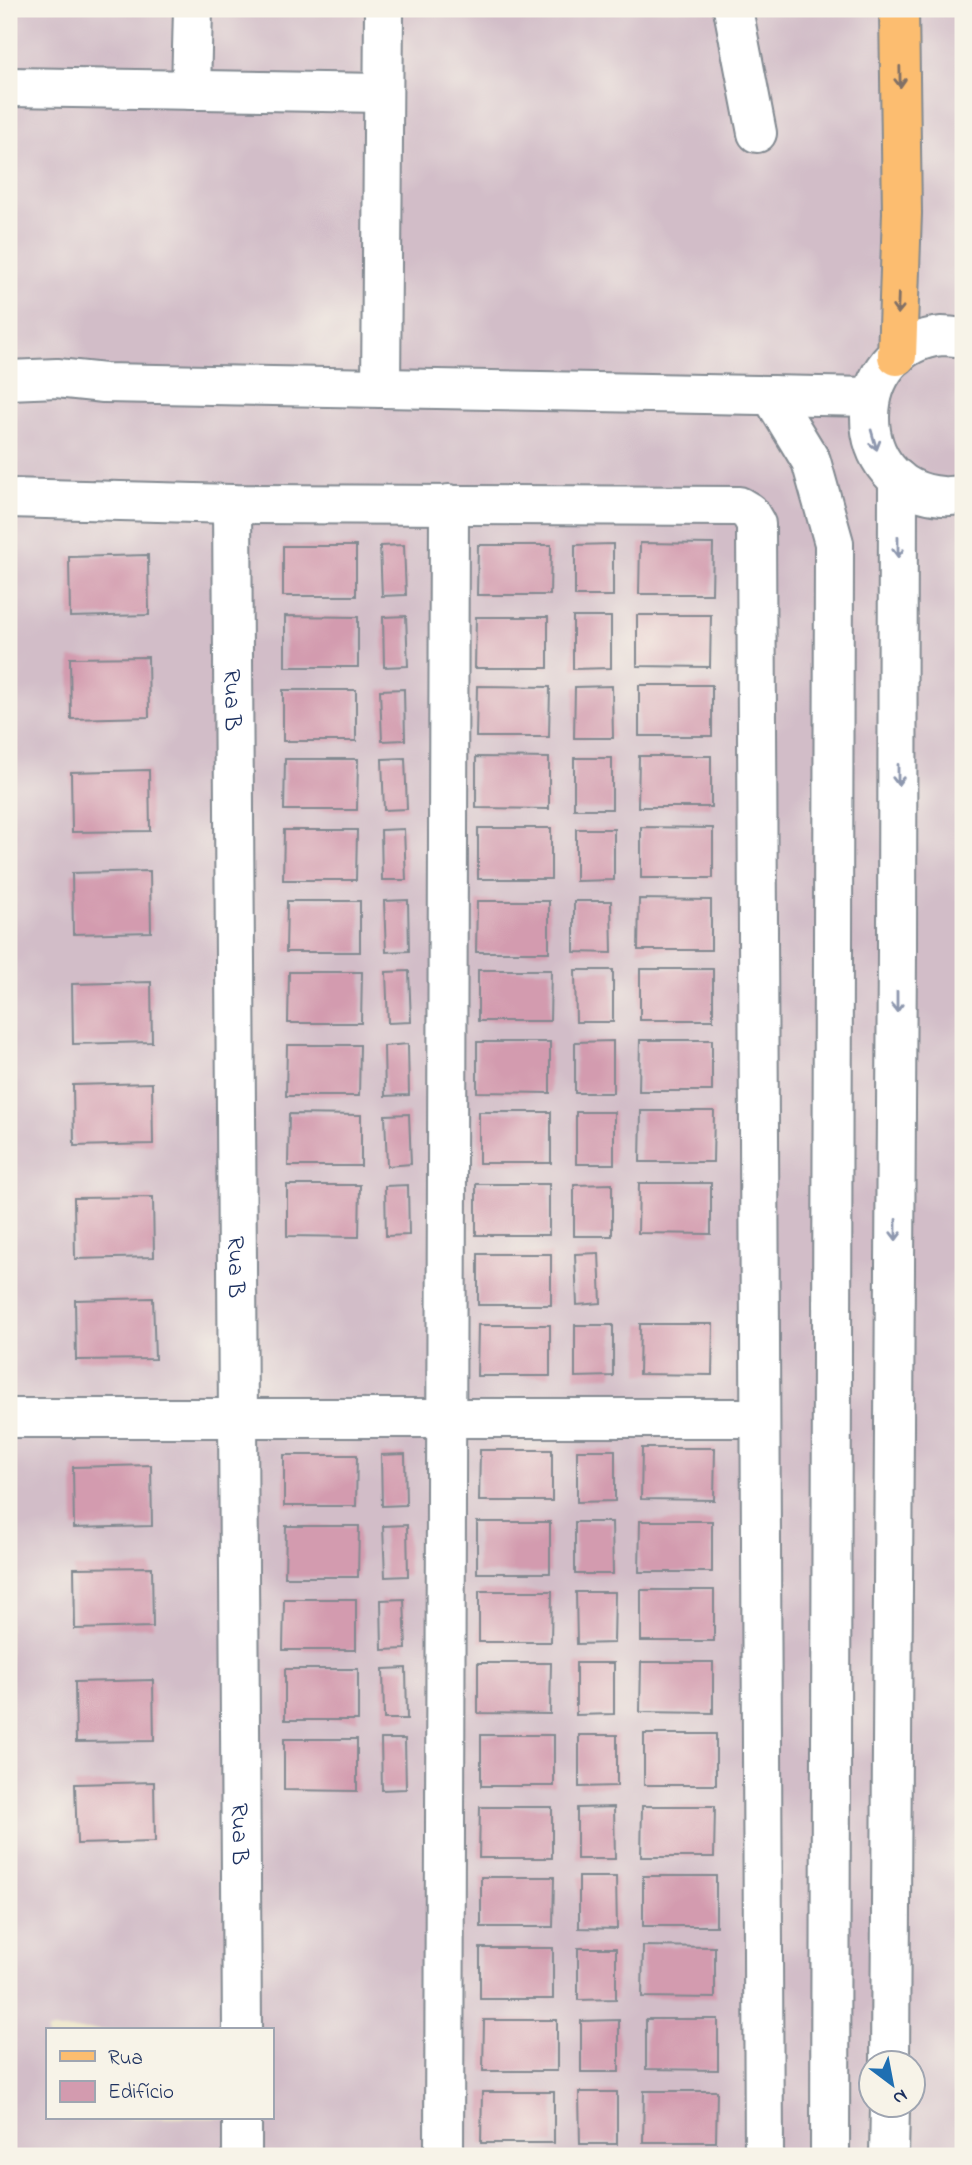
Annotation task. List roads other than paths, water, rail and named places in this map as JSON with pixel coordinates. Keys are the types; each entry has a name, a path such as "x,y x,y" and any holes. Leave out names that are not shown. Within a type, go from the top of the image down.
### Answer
{"main road":[{"path":"897,356 902,213 899,9"}],"street":[{"path":"191,90 193,9"},
{"path":"381,388 384,9"},
{"path":"733,9 757,133"},
{"path":"9,87 383,93"},
{"path":"963,338 941,336 918,343 897,356 881,374 871,397 869,419 872,442 882,462 898,479 918,491 941,496 963,495"},
{"path":"9,380 57,378 104,383 871,397"},
{"path":"771,395 811,461 834,543 830,2156"},
{"path":"890,2050 898,479"},
{"path":"9,498 232,504 739,506 750,512 755,524 764,2156"},
{"name":"Rua B","path":"232,504 242,2028"},
{"path":"444,2156 449,504"},
{"path":"9,1418 760,1418"},
{"path":"242,2120 242,2156"},
{"path":"890,2120 890,2156"}]}
